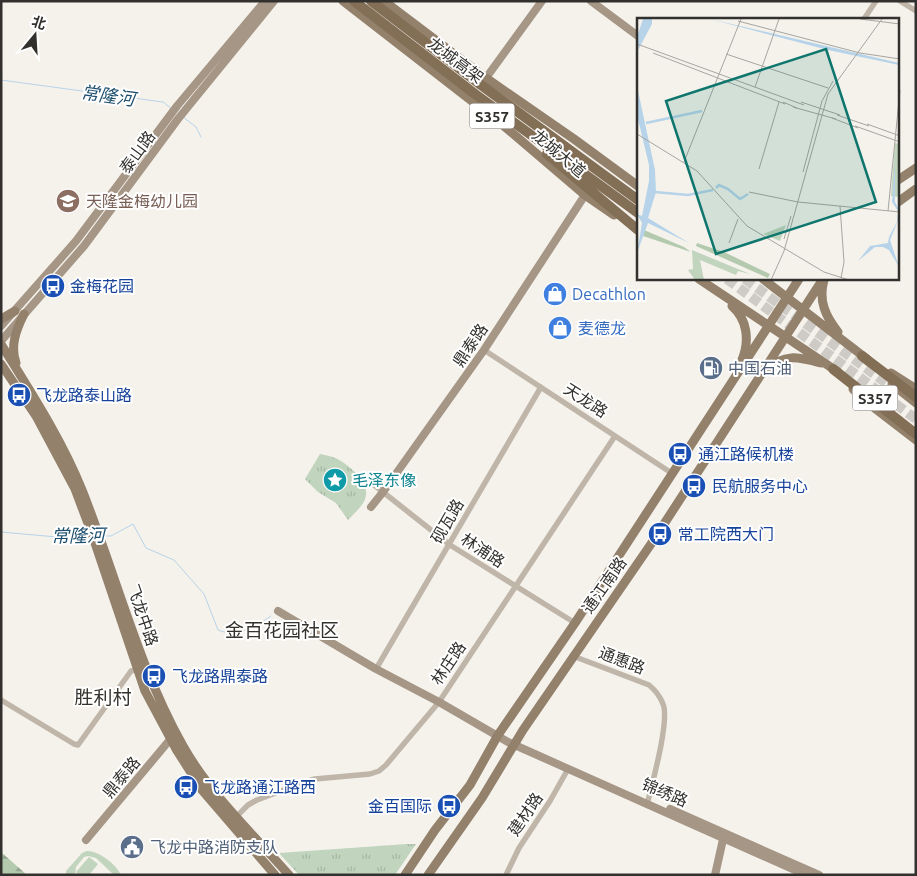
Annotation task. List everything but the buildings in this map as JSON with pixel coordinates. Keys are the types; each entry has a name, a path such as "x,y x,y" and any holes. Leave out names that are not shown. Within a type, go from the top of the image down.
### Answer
{"highway":[{"name":"龙城高架","path":"354,1 481,85 637,212"},
{"name":"龙城高架","path":"371,1 481,85 637,199"},
{"path":"481,85 564,140 637,192"},
{"path":"481,85 637,230"},
{"path":"862,356 916,397"},
{"path":"830,367 916,434"}],"main road":[{"name":"龙城大道","path":"343,1 504,126 585,195 637,230"},
{"name":"龙城大道","path":"384,1 481,85 574,138 637,185"},
{"path":"900,179 916,168"},
{"path":"900,201 916,189"},
{"name":"S357","path":"764,280 803,311 845,340 901,392 916,403"},
{"name":"通江南路","path":"405,875 435,830 470,784 498,736 575,623 798,280"},
{"name":"通江南路","path":"428,875 482,798 515,743 573,656 651,544 785,335 823,280"},
{"path":"824,280 822,291 824,310 827,317 845,340"},
{"path":"703,282 739,312 744,322 746,345 733,380"},
{"name":"S357","path":"703,282 785,335 916,428"},
{"path":"1,319 15,311"},
{"path":"19,373 14,356 14,341 24,314"},
{"name":"飞龙中路","path":"1,342 44,412 81,487 146,690 173,735 202,790 275,875"},
{"path":"862,356 916,389"},
{"path":"752,388 765,371 777,361 796,358 830,367 864,400 916,440"},
{"name":"飞龙中路","path":"1,364 36,416 75,489 97,537 173,735 183,746 208,784 289,875"}],"street":[{"name":"泰山路","path":"1,342 84,246 175,116 177,106 265,1"},
{"name":"泰山路","path":"1,326 76,241 175,116 184,112 274,1"},
{"path":"481,85 542,1"},
{"path":"591,1 637,35"},
{"path":"865,18 876,1"},
{"path":"900,1 916,11"},
{"name":"鼎泰路","path":"371,507 484,350 585,195"},
{"name":"天龙路","path":"484,350 673,474"},
{"name":"砚瓦路","path":"376,669 541,388"},
{"name":"林庄路","path":"237,816 248,805 257,800 305,782 315,779 370,774 386,765 438,702 615,436"},
{"name":"林浦路","path":"364,477 450,545 575,623"},
{"name":"锦绣路","path":"278,611 376,669 498,736 724,836 806,875"},
{"name":"通惠路","path":"573,656 649,685 656,691 664,705 665,722 648,802"},
{"path":"1,700 78,745 131,670 138,668"},
{"name":"鼎泰路","path":"86,840 173,735"},
{"name":"锦绣路","path":"515,743 568,769 648,802"},
{"name":"建材路","path":"506,875 518,848 550,801 568,769"},
{"path":"715,875 724,836"},
{"name":"锦绣路","path":"724,836 819,875"}],"green space":[{"path":"320,454 340,460 356,473 364,484 366,490 365,499 348,520 336,503 318,492 305,479"},
{"path":"416,844 395,875 299,875 279,853"},
{"path":"87,851 97,853 107,859 121,875 114,875 96,858 88,856 84,857 76,867 75,875 66,875 66,871 82,853"},
{"path":"1,852 27,875 1,875"},
{"path":"89,857 98,864 89,875 79,875 76,872"}],"waterway":[{"name":"常隆河","path":"1,80 163,102 172,109"},
{"name":"常隆河","path":"183,117 196,127 201,137"},
{"name":"常隆河","path":"104,536 111,536 133,524 146,548 174,560 204,594 218,630 232,633 239,632 259,624 271,616"},
{"name":"常隆河","path":"1,532 68,538 90,537"}],"tunnel":[{"path":"728,280 916,419"},
{"path":"746,280 897,391"}],"place":[{"name":"天隆金梅幼儿园","path":"68,201"},
{"name":"金梅花园","path":"53,286"},
{"name":"Decathlon","path":"555,294"},
{"name":"麦德龙","path":"560,328"},
{"name":"中国石油","path":"711,368"},
{"name":"飞龙路泰山路","path":"19,395"},
{"name":"通江路候机楼","path":"680,454"},
{"name":"毛泽东像","path":"335,480"},
{"name":"民航服务中心","path":"694,486"},
{"name":"常工院西大门","path":"660,534"},
{"name":"飞龙路鼎泰路","path":"154,676"},
{"name":"飞龙路通江路西","path":"186,787"},
{"name":"金百国际","path":"449,806"},
{"name":"飞龙中路消防支队","path":"132,847"}],"district":[{"name":"金百花园社区","path":"282,630"},
{"name":"胜利村","path":"103,697"}]}
